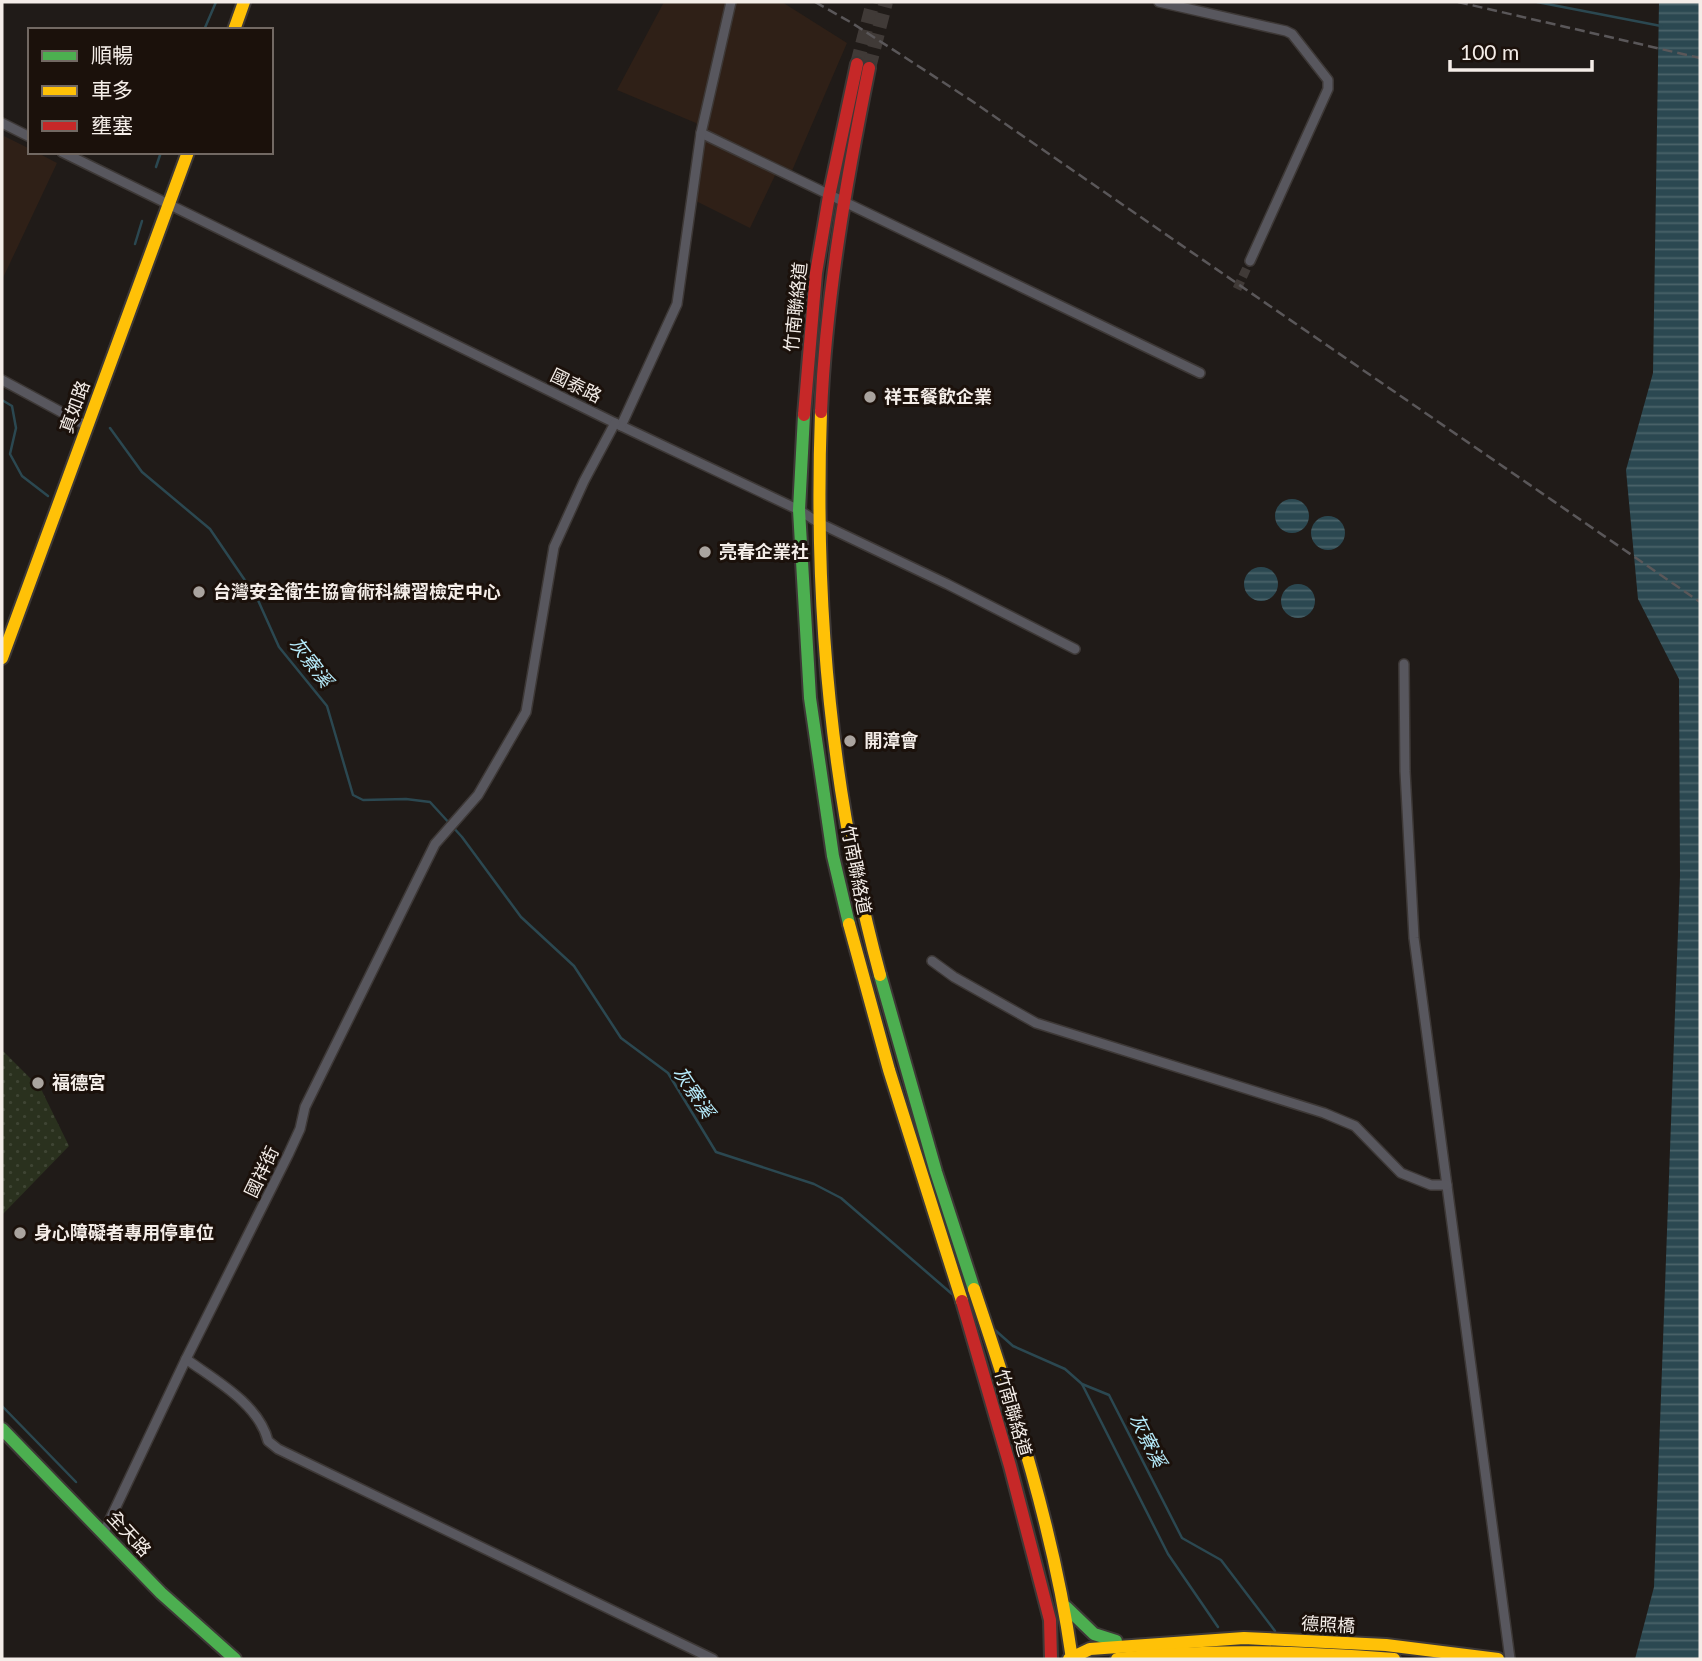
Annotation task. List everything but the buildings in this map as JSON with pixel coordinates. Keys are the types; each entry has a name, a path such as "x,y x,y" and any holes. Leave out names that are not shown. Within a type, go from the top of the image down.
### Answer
{"main road":[{"path":"235,28 244,2"},
{"name":"竹南聯絡道","path":"1051,1659 1050,1620 981,1363 865,988 833,856 810,698 799,510 808,352 828,195 862,66 825,347 819,523 824,643 834,754 855,870 898,1039 1035,1479 1066,1606 1072,1659"},
{"name":"真如路","path":"2,658 187,154"},
{"name":"全天路","path":"2,1429 161,1594 234,1659"},
{"path":"1066,1606 1082,1626 1102,1640 1157,1648"},
{"name":"德照橋","path":"1157,1648 1244,1638 1385,1645 1498,1659"},
{"path":"1072,1659 1090,1649 1157,1648"},
{"path":"1117,1659 1157,1648"},
{"name":"德照橋","path":"1157,1648 1394,1659"}],"street":[{"name":"國祥街","path":"104,1532 186,1359 288,1155 300,1129 305,1107 435,844 478,795 526,712 554,547 584,481 618,425 677,304 701,134 731,2"},
{"path":"1158,2 1292,34 1328,80 1328,89 1250,261"},
{"path":"2,123 28,136"},
{"path":"701,134 1200,373"},
{"name":"國泰路","path":"66,154 618,425 799,510 819,523 947,583 1074,649"},
{"path":"2,380 87,426"},
{"path":"1404,664 1410,891 1427,1047 1510,1659"},
{"path":"932,961 954,977 1036,1023 1324,1113 1355,1126 1401,1173 1431,1185 1447,1185"},
{"path":"186,1359 241,1399 266,1431 268,1441 278,1449 713,1659"}],"shaded area":[{"path":"664,2 782,2 847,43 791,173 779,167 750,228 696,201 705,140 696,123 617,90"},
{"path":"4,136 28,148 28,154 40,154 57,163 2,280"}],"green space":[{"path":"2,1050 41,1089 69,1146 2,1215"}],"water":[{"path":"1659,2 1700,2 1700,1659 1635,1659 1654,1587 1680,876 1679,679 1638,599 1626,470 1653,373"},
{"path":"1292,499 1304,504 1309,516 1304,528 1292,533 1280,528 1275,516 1280,504"},
{"path":"1328,516 1340,521 1345,533 1340,545 1328,550 1316,545 1311,533 1316,521"},
{"path":"1261,567 1273,572 1278,584 1273,596 1261,601 1249,596 1244,584 1249,572"},
{"path":"1298,584 1310,589 1315,601 1310,613 1298,618 1286,613 1281,601 1286,589"}],"waterway":[{"path":"205,28 216,2"},
{"path":"1537,2 1661,26"},
{"path":"156,167 160,154"},
{"path":"135,244 142,221"},
{"name":"灰寮溪","path":"2,400 12,406 16,428 10,454 22,476 48,496"},
{"name":"灰寮溪","path":"110,428 142,472 210,529 257,598 279,647 327,706 353,795 363,800 406,799 430,802 462,837 521,917 574,966 621,1038 668,1073 716,1152 814,1184 841,1198 952,1294"},
{"name":"灰寮溪","path":"995,1330 1013,1346 1065,1369 1082,1384 1109,1395 1182,1538 1221,1560 1275,1631"},
{"path":"1082,1384 1168,1554 1218,1627"},
{"path":"2,1406 76,1482"}],"tunnel":[{"path":"857,64 873,2"},
{"path":"869,68 886,2"},
{"path":"1237,289 1250,261"}],"railway":[{"path":"815,2 972,101 1700,602"},
{"path":"1458,2 1700,58"}],"traffic: fast":[{"path":"804,415 799,510 810,698 833,856 849,924"},
{"path":"880,975 936,1172 974,1289"},
{"path":"2,1429 161,1593 235,1659"},
{"path":"1066,1607 1094,1634 1116,1641"}],"traffic: slow":[{"path":"235,28 244,2"},
{"path":"2,658 187,154"},
{"path":"821,412 820,554 829,696 849,836 880,975"},
{"path":"849,924 889,1070 962,1301"},
{"path":"974,1289 1032,1472 1055,1564 1072,1659"},
{"path":"1069,1659 1090,1649 1244,1638 1386,1645 1498,1659"},
{"path":"1117,1659 1186,1653 1256,1652 1394,1659"}],"traffic: jam":[{"path":"804,415 816,273 857,64"},
{"path":"821,412 827,325 838,239 869,68"},
{"path":"962,1301 1010,1466 1050,1620 1051,1659"}],"place":[{"name":"祥玉餐飲企業","path":"870,397"},
{"name":"亮春企業社","path":"705,552"},
{"name":"台灣安全衛生協會術科練習檢定中心","path":"199,592"},
{"name":"開漳會","path":"850,741"},
{"name":"福德宮","path":"38,1083"},
{"name":"身心障礙者專用停車位","path":"20,1233"}]}
